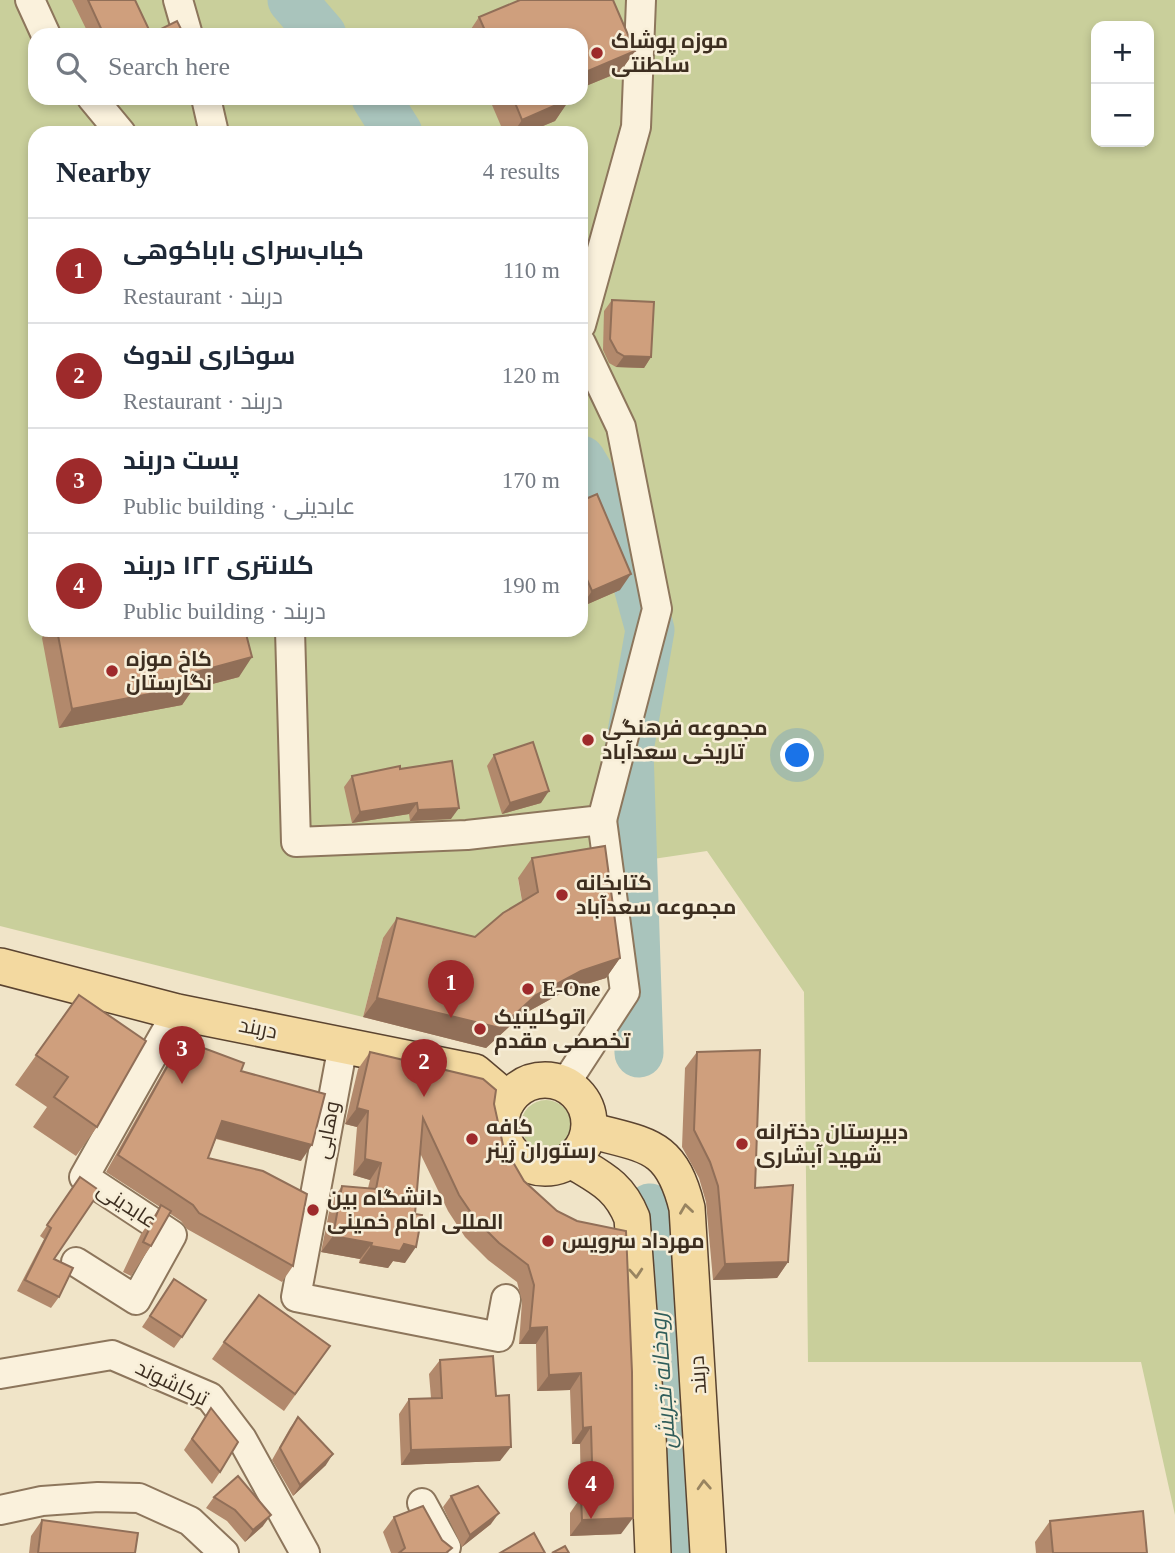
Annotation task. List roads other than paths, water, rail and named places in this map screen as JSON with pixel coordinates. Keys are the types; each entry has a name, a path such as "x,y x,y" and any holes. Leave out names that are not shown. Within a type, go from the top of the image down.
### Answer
{"main road":[{"name":"دربند","path":"0,966 177,1012 475,1072 508,1100"},
{"path":"540,1080 565,1084 585,1103 589,1130 586,1142 571,1160 545,1168 519,1160 503,1138 501,1125 508,1100 528,1084 540,1080"},
{"name":"دربند","path":"589,1130 655,1149 671,1165 682,1189 687,1208 708,1553"},
{"path":"571,1160 615,1187 625,1200 632,1217 648,1436 653,1553"}],"street":[{"path":"30,0 43,28"},
{"path":"178,0 186,28"},
{"path":"588,300 636,127 641,0"},
{"path":"98,105 115,126"},
{"path":"208,105 212,126"},
{"path":"565,1084 625,992 602,820 657,609 621,427 588,358"},
{"path":"290,637 296,842 467,835 602,820"},
{"name":"عابدینی","path":"76,1262 136,1300 172,1235 84,1177 177,1012"},
{"name":"وهابی","path":"343,1045 296,1297 499,1337 506,1299"},
{"name":"ترکاشوند","path":"0,1374 112,1355 210,1397 242,1438 305,1553"},
{"path":"0,1510 64,1499 139,1498 190,1521 224,1553"},
{"path":"422,1503 446,1547"}],"waterway":[{"name":"رودخانه تجریش","path":"292,0 316,28"},
{"name":"رودخانه تجریش","path":"380,105 394,126"},
{"name":"رودخانه تجریش","path":"588,472 622,528 650,630 629,750 639,1053"},
{"name":"رودخانه تجریش","path":"650,1208 676,1553"}],"place":[{"name":"موزه پوشاک سلطنتی","path":"597,53"},
{"name":"کاخ موزه نگارستان","path":"112,671"},
{"name":"مجموعه فرهنگی تاریخی سعدآباد","path":"588,740"},
{"name":"کتابخانه مجموعه سعدآباد","path":"562,895"},
{"name":"E-One","path":"528,989"},
{"name":"کباب‌سرای باباکوهی","path":"451,1018"},
{"name":"اتوکلینیک تخصصی مقدم","path":"480,1029"},
{"name":"پست دربند","path":"182,1084"},
{"name":"سوخاری لندوک","path":"424,1097"},
{"name":"کافه رستوران ژینر","path":"472,1139"},
{"name":"دبیرستان دخترانه شهید آبشاری","path":"742,1144"},
{"name":"دانشگاه بین المللی امام خمینی","path":"313,1210"},
{"name":"مهرداد سرویس","path":"548,1241"},
{"name":"کلانتری ۱۲۲ دربند","path":"591,1519"}]}
